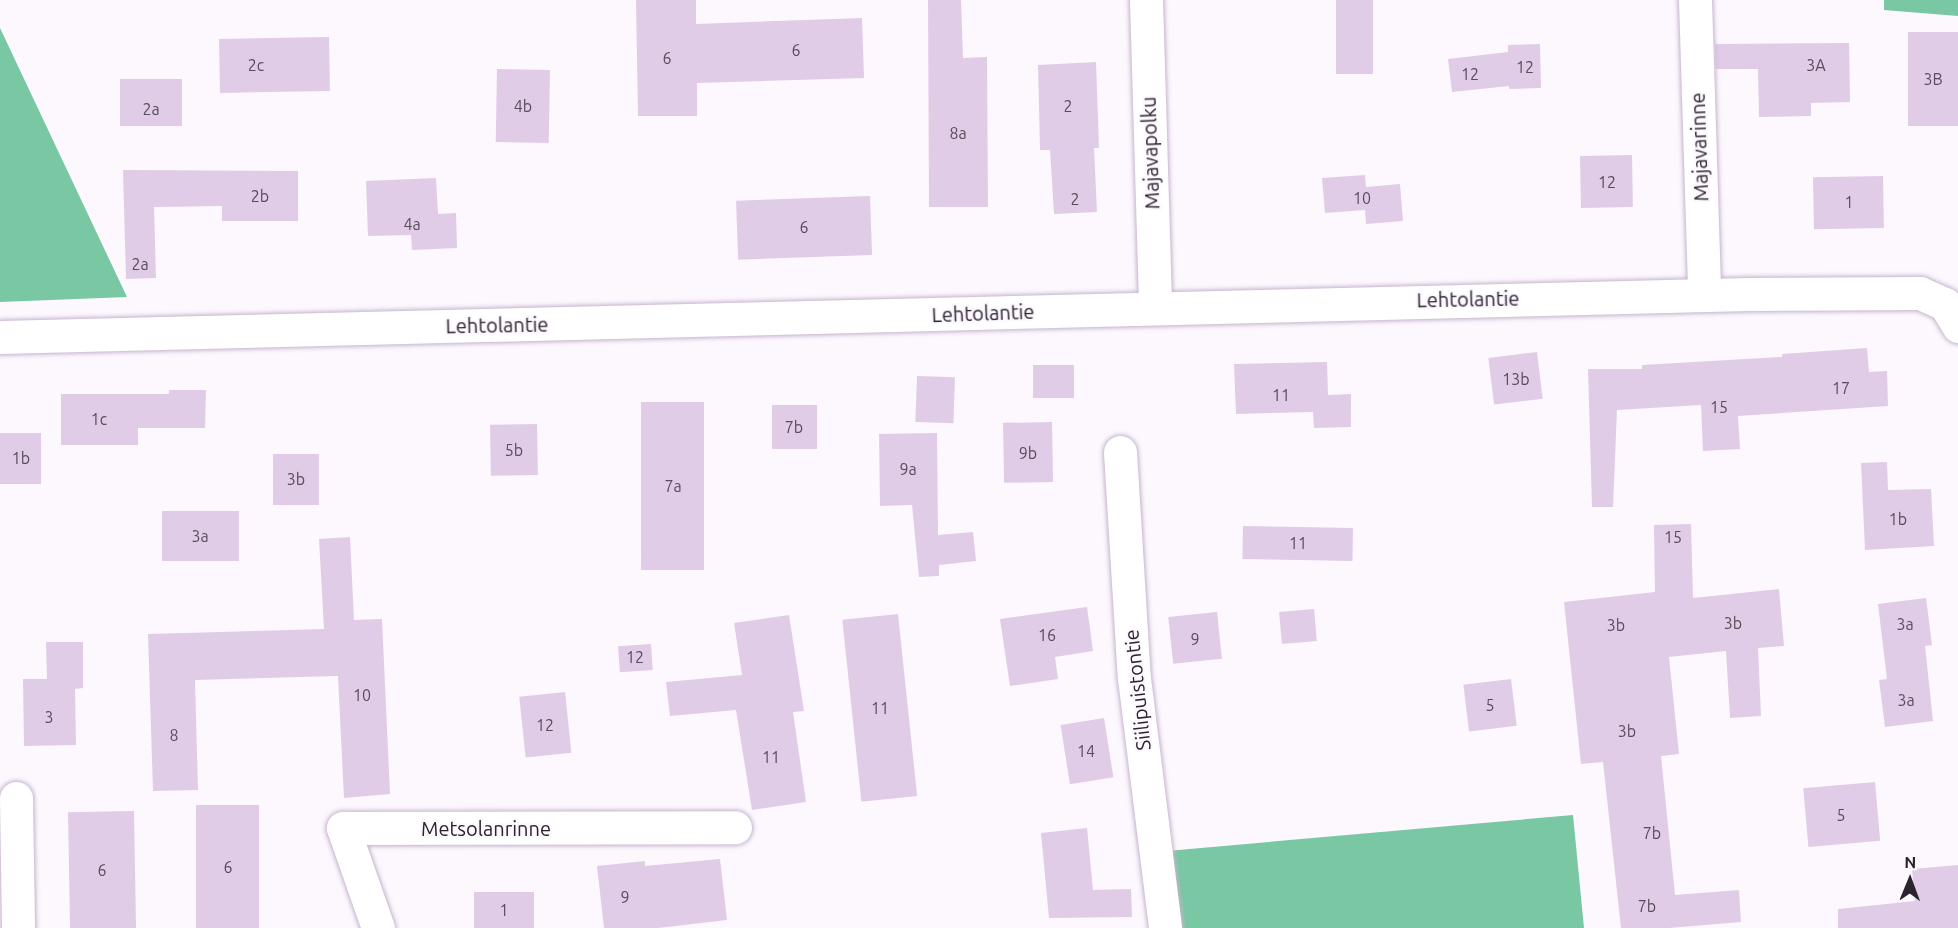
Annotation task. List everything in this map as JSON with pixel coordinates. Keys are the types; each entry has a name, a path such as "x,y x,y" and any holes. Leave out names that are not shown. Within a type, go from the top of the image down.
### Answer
{"street":[{"name":"Majavapolku","path":"1146,0 1155,306"},
{"name":"Majavarinne","path":"1695,0 1704,294"},
{"name":"Lehtolantie","path":"0,337 847,317 1155,306 1704,294 1920,293 1945,304 1957,322"},
{"name":"Siilipuistontie","path":"1120,452 1134,678 1165,928"},
{"path":"16,798 18,928"},
{"name":"Metsolanrinne","path":"378,928 343,828 735,827"}],"green space":[{"path":"1884,0 1958,0 1958,16 1884,10"},
{"path":"0,28 127,297 0,302"},
{"path":"1573,815 1584,928 1175,928 1167,851"}],"building":[{"path":"636,0 696,0 696,24 862,18 864,78 697,83 697,116 638,116"},
{"path":"928,0 961,0 963,58 987,57 988,207 929,207"},
{"path":"1336,0 1373,0 1373,74 1336,74"},
{"path":"1908,32 1958,32 1958,126 1908,126"},
{"path":"329,37 330,91 220,93 219,39"},
{"path":"1849,43 1850,102 1811,103 1811,116 1759,117 1758,69 1716,69 1715,44"},
{"path":"1540,44 1541,88 1509,89 1509,86 1452,92 1448,59 1508,52 1508,45"},
{"path":"1096,62 1099,148 1094,148 1097,212 1054,214 1050,150 1040,150 1038,65"},
{"path":"497,69 550,70 549,143 496,142"},
{"path":"120,79 182,79 182,126 120,126"},
{"path":"1632,155 1633,207 1581,208 1580,156"},
{"path":"123,170 298,171 298,221 222,221 222,206 154,207 156,278 126,279"},
{"path":"1365,175 1366,187 1400,184 1403,221 1366,224 1365,210 1325,213 1322,178"},
{"path":"1883,176 1884,228 1814,229 1813,177"},
{"path":"436,178 438,214 456,213 457,248 412,250 411,235 368,236 366,181"},
{"path":"870,196 872,255 738,260 736,201"},
{"path":"1867,348 1869,372 1887,371 1888,406 1738,416 1740,449 1703,451 1701,405 1617,410 1613,507 1592,507 1588,369 1642,369 1642,365 1782,357 1782,354"},
{"path":"1537,352 1543,399 1494,405 1488,358"},
{"path":"1327,362 1328,395 1351,394 1351,427 1314,428 1313,412 1236,414 1234,364"},
{"path":"1033,365 1074,365 1074,398 1033,398"},
{"path":"917,376 955,377 953,423 915,422"},
{"path":"169,390 206,390 205,428 138,428 138,445 61,445 61,394 169,394"},
{"path":"641,402 704,402 704,570 641,570"},
{"path":"772,405 817,405 817,449 772,449"},
{"path":"1052,422 1053,482 1004,483 1003,423"},
{"path":"537,424 538,475 491,476 490,425"},
{"path":"0,433 41,433 41,484 0,484"},
{"path":"937,433 938,535 973,532 976,561 939,565 939,576 919,577 912,505 880,506 879,434"},
{"path":"273,454 319,454 319,505 273,505"},
{"path":"1887,462 1888,490 1931,489 1934,546 1865,550 1861,463"},
{"path":"162,511 239,511 239,561 162,561"},
{"path":"1691,524 1693,598 1779,589 1784,646 1758,648 1761,716 1730,718 1726,651 1669,657 1679,754 1661,756 1675,895 1739,890 1741,922 1669,928 1621,928 1603,762 1581,764 1564,602 1655,592 1654,525"},
{"path":"1243,526 1353,528 1352,561 1242,559"},
{"path":"350,537 354,620 382,619 390,794 344,798 338,676 195,680 198,790 153,791 148,634 324,629 319,539"},
{"path":"1926,598 1932,645 1925,646 1933,721 1885,727 1879,680 1887,679 1878,604"},
{"path":"1087,607 1093,651 1055,657 1058,679 1010,686 1000,619"},
{"path":"1314,609 1317,641 1282,644 1279,612"},
{"path":"1217,612 1222,659 1173,664 1168,617"},
{"path":"898,614 917,796 861,802 842,620"},
{"path":"789,615 804,711 793,712 806,802 752,810 736,710 670,716 666,682 742,675 734,623"},
{"path":"46,642 83,642 83,688 75,689 76,745 24,746 23,679 47,679"},
{"path":"651,644 653,670 620,672 618,646"},
{"path":"1511,679 1517,726 1469,731 1463,685"},
{"path":"565,692 571,753 526,757 519,697"},
{"path":"1104,718 1113,777 1070,784 1061,725"},
{"path":"1875,782 1880,841 1808,847 1803,788"},
{"path":"196,805 259,805 259,928 196,928"},
{"path":"134,811 136,928 70,928 68,812"},
{"path":"1087,828 1093,890 1131,889 1132,917 1049,918 1041,833"},
{"path":"720,859 727,920 658,928 604,928 597,866 645,861 645,866"},
{"path":"1958,865 1958,928 1838,928 1838,909 1915,901 1912,869"},
{"path":"474,892 534,892 534,928 474,928"}]}
